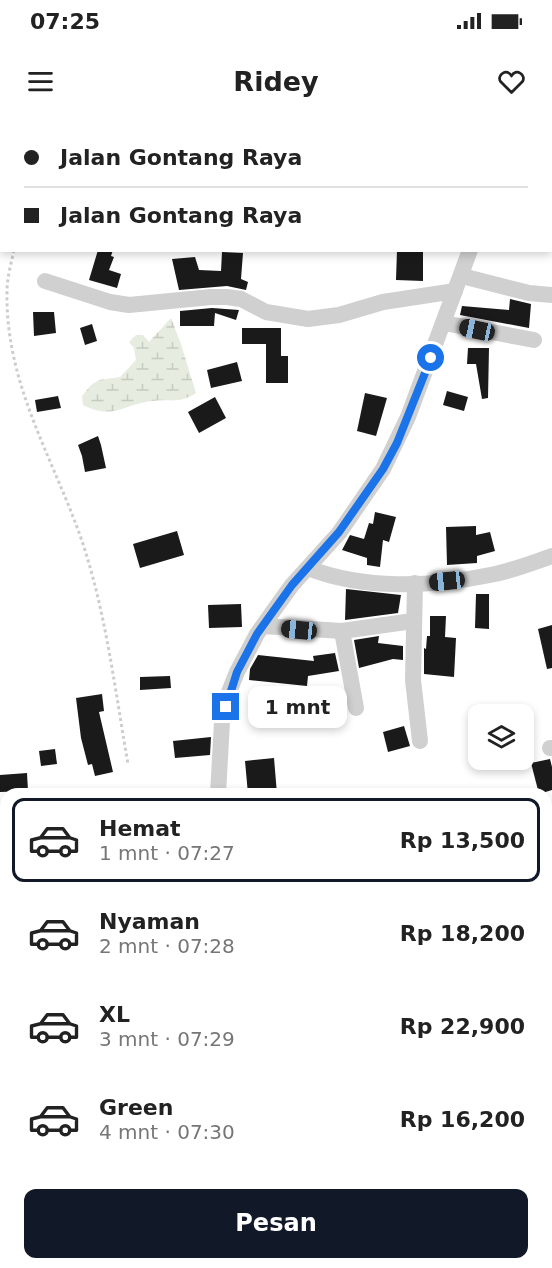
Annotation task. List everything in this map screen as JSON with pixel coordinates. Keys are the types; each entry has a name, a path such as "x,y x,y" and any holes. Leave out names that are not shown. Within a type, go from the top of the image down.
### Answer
{"street":[{"path":"218,788 222,722 229,692 237,672 262,626 292,585 339,532 388,460 408,417 469,252"},
{"path":"45,281 110,302 129,305 228,297 241,299 266,312 308,319 339,315 458,284 552,295"},
{"path":"444,323 534,340"},
{"path":"308,568 335,577 360,581 415,583 492,575 552,556"},
{"path":"415,583 413,680 420,741"},
{"path":"262,626 342,631 413,621"},
{"path":"342,631 356,708"}],"path":[{"path":"14,252 7,288 11,346 35,430 63,490 94,584 128,764"}],"green space":[{"path":"171,318 196,393 184,399 157,400 110,411 83,405 82,396 91,385 99,380 120,377 136,360 134,348 129,342 136,335 143,335 149,342"}],"building":[{"path":"97,252 112,252 111,256 114,257 109,270 121,274 117,288 89,280"},
{"path":"222,252 243,253 241,279 248,282 246,290 227,286 179,290 172,259 195,257 199,270 221,271"},
{"path":"397,252 423,252 423,281 396,280"},
{"path":"510,299 531,304 529,328 460,315 462,306 509,310"},
{"path":"212,308 239,310 236,320 215,313 214,326 180,326 180,311"},
{"path":"33,312 54,312 56,333 34,336"},
{"path":"92,324 97,341 85,345 80,328"},
{"path":"242,328 281,328 281,356 288,356 288,383 266,383 266,344 242,344"},
{"path":"468,348 489,348 488,398 482,399 476,364 467,364"},
{"path":"237,362 242,381 211,388 207,370"},
{"path":"447,391 468,397 464,411 443,405"},
{"path":"365,393 387,398 376,436 357,431"},
{"path":"58,396 61,408 37,412 35,400"},
{"path":"215,397 226,418 199,433 188,412"},
{"path":"98,436 106,468 85,472 78,445"},
{"path":"375,512 396,517 389,542 383,540 380,567 367,565 367,558 342,550 350,535 364,539 369,523 373,524"},
{"path":"476,526 476,535 490,532 495,551 477,556 477,563 447,565 446,527"},
{"path":"177,531 184,555 140,568 133,544"},
{"path":"346,589 401,595 398,613 345,620"},
{"path":"476,594 489,594 489,629 475,628"},
{"path":"241,604 242,627 209,628 208,605"},
{"path":"430,616 446,616 445,637 456,638 454,677 424,674 424,648 426,649 427,636 430,636"},
{"path":"552,625 552,668 547,669 538,629"},
{"path":"379,636 378,643 403,646 403,660 393,659 359,668 354,640"},
{"path":"335,653 339,671 308,676 307,686 249,680 250,669 258,655 314,661 313,656"},
{"path":"170,676 171,688 140,690 140,677"},
{"path":"102,694 104,711 99,712 113,772 95,776 92,764 88,765 81,738 76,698"},
{"path":"343,697 347,712 330,717 326,701"},
{"path":"404,726 410,746 388,752 383,732"},
{"path":"211,737 210,755 175,758 173,741"},
{"path":"55,749 57,764 41,766 39,751"},
{"path":"274,758 276,788 247,788 245,761"},
{"path":"550,759 552,788 537,788 533,770 534,762"},
{"path":"27,773 28,788 0,788 0,775"}],"route":[{"path":"226,707 237,672 257,634 292,585 339,532 383,469 397,443 431,358"}]}
